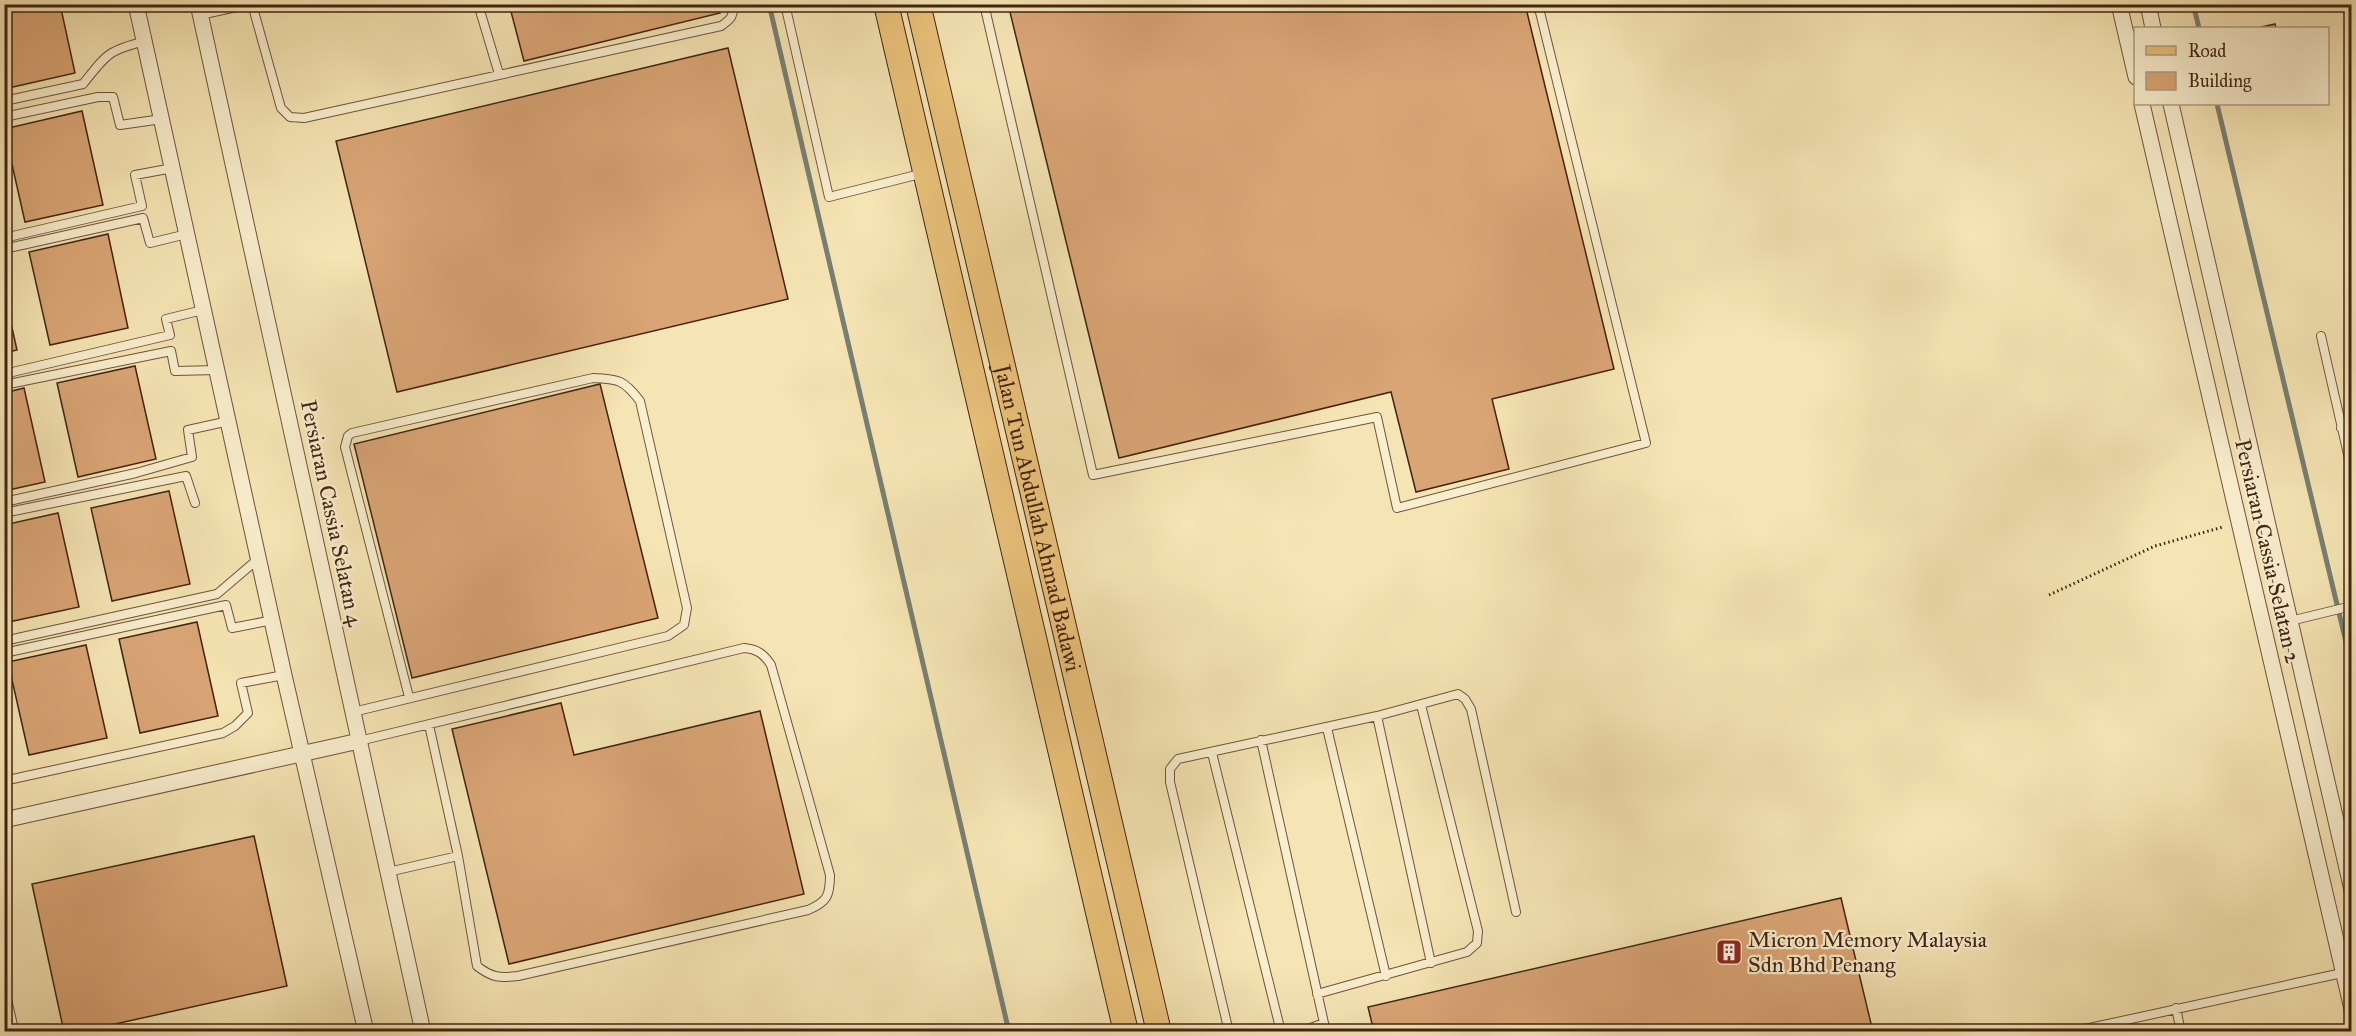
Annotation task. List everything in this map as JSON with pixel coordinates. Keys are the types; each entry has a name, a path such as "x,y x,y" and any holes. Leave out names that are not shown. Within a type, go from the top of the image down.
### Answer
{"main road":[{"name":"Jalan Tun Abdullah Ahmad Badawi","path":"886,4 1126,1032"},
{"name":"Jalan Tun Abdullah Ahmad Badawi","path":"918,4 1159,1032"}],"street":[{"path":"136,4 258,559 366,1032"},
{"path":"2119,4 2134,68"},
{"path":"2148,4 2153,27"},
{"name":"Persiaran Cassia Selatan 4","path":"199,10 423,1032"},
{"name":"Persiaran Cassia Selatan 2","path":"2142,105 2352,1009"},
{"name":"Persiaran Cassia Selatan 2","path":"2171,105 2352,890"},
{"path":"4,820 359,741"},
{"path":"4,1002 11,1032"}],"lane":[{"path":"199,10 251,4 281,108 290,117 304,118 721,26 730,20 734,12 732,4"},
{"path":"478,4 499,74"},
{"path":"785,4 830,196 925,172"},
{"path":"984,4 1093,475 1377,417 1397,508 1646,443 1538,4"},
{"path":"4,100 83,84 105,55 119,48 145,41"},
{"path":"4,117 98,97 113,97 120,125 162,119"},
{"path":"4,238 142,206 135,175 173,168"},
{"path":"4,249 143,218 150,243 187,234"},
{"path":"4,374 170,335 166,319 203,310"},
{"path":"2321,336 2352,472"},
{"path":"4,385 171,351 175,371 218,370"},
{"path":"353,712 668,636 684,625 687,608 640,401 625,383 613,379 593,378 352,433 348,436 345,447 409,697"},
{"path":"4,502 192,457 188,430 229,422"},
{"path":"2341,428 2352,425"},
{"path":"4,513 186,476 195,503"},
{"path":"4,641 217,594 258,559"},
{"path":"4,653 226,605 232,628 273,621"},
{"path":"2290,621 2352,606"},
{"path":"359,741 744,648 754,649 765,655 771,665 830,875 830,895 824,903 808,910 498,979 477,966 458,856 429,725"},
{"path":"4,774 8,780 223,733 235,726 248,712 241,683 284,675"},
{"path":"1229,1032 1170,782 1170,769 1178,759 1327,728 1458,694 1465,699 1471,709 1516,912"},
{"path":"1317,994 1467,952 1477,943 1478,931 1421,705"},
{"path":"1377,716 1431,963"},
{"path":"1327,728 1386,976"},
{"path":"1261,740 1326,1032"},
{"path":"1212,753 1281,1032"},
{"path":"388,872 458,856"},
{"path":"2071,1032 2342,973"},
{"path":"2176,1008 2181,1032"},
{"path":"1300,1032 1324,1023"}],"path":[{"path":"2049,595 2155,546 2239,523"}],"building":[{"path":"4,4 60,4 75,73 4,89"},
{"path":"509,4 718,4 720,13 524,61"},
{"path":"1008,4 1525,4 1614,369 1492,399 1509,469 1416,492 1391,392 1119,458"},
{"path":"728,48 788,299 397,392 336,141"},
{"path":"82,111 103,205 25,222 4,129"},
{"path":"108,234 128,328 50,345 29,252"},
{"path":"4,292 17,350 4,353"},
{"path":"135,366 156,459 78,477 57,383"},
{"path":"600,384 658,618 412,678 354,444"},
{"path":"24,388 45,482 4,491 4,393"},
{"path":"169,491 190,584 112,601 91,508"},
{"path":"58,513 79,607 4,623 4,525"},
{"path":"197,622 218,716 140,733 119,639"},
{"path":"86,645 107,738 29,755 8,662"},
{"path":"561,703 574,755 760,711 804,894 509,964 452,729"},
{"path":"254,836 287,986 79,1032 64,1032 32,884"},
{"name":"Micron Memory Malaysia Sdn Bhd Penang","path":"1841,898 1873,1032 1374,1032 1368,1007"}],"waterway":[{"path":"769,4 1009,1032"},
{"path":"2193,4 2199,27"},
{"path":"2217,105 2352,667"}],"place":[{"name":"Micron Memory Malaysia Sdn Bhd Penang","path":"1729,952"}]}
